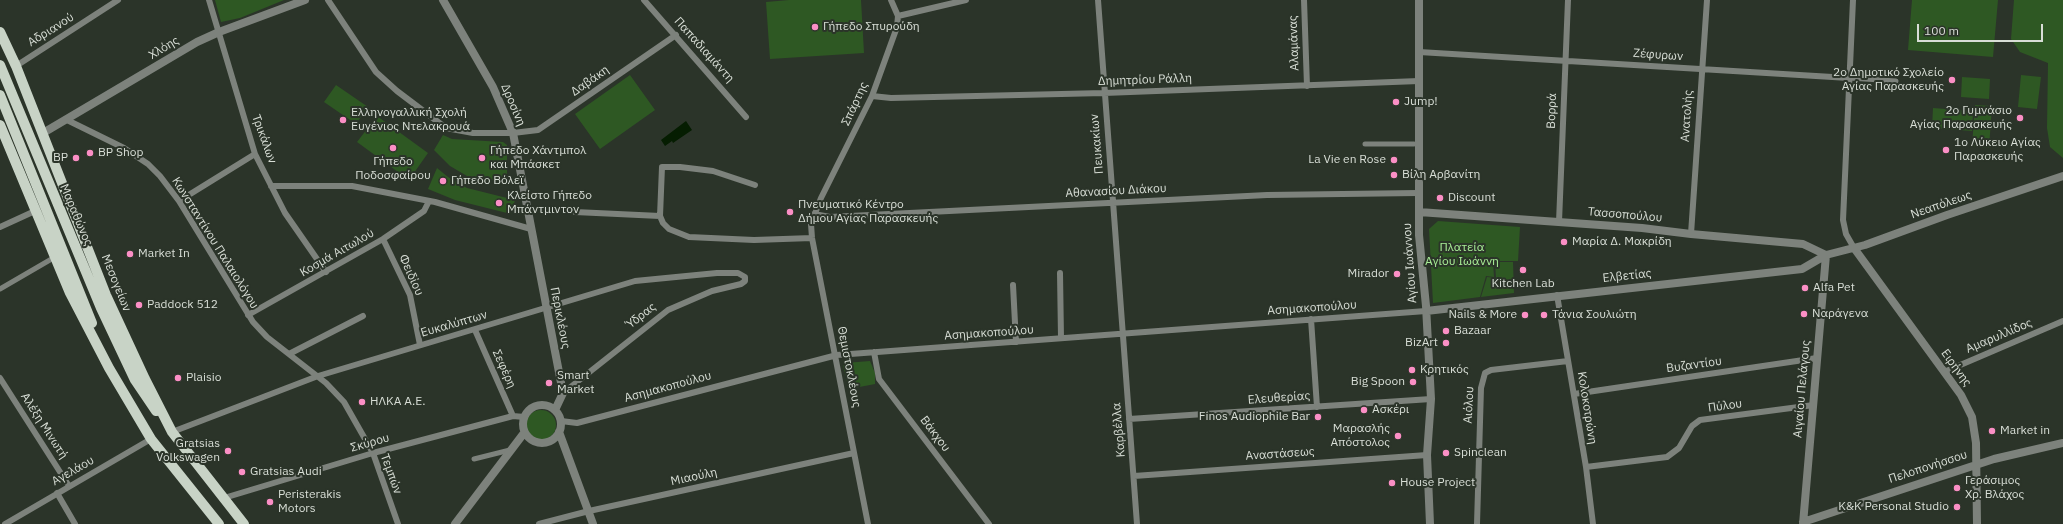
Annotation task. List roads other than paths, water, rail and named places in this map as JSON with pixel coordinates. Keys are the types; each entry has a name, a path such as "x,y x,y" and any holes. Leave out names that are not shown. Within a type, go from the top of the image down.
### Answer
{"main road":[{"name":"Μεσογείων","path":"0,32 16,66 106,295 145,379 172,432 244,524"},
{"name":"Μαραθώνος","path":"0,65 101,308 135,380 172,432"},
{"name":"Μαραθώνος","path":"0,95 78,286 109,368"},
{"path":"0,125 70,293 109,368 151,439 219,524"}],"street":[{"name":"Αδριανού","path":"16,66 118,0"},
{"name":"Τρικάλων","path":"209,0 255,154 285,212 326,272"},
{"name":"Χλόης","path":"43,133 197,42 219,32 305,0"},
{"name":"Δαβάκη","path":"328,0 376,72 431,118 446,128 460,132 513,133 538,130 676,35"},
{"name":"Δροσίνη","path":"443,0 493,87 513,133 531,230"},
{"name":"Παπαδιαμάντη","path":"644,0 746,117"},
{"path":"891,0 898,16 966,0"},
{"name":"Πευκακίων","path":"1098,0 1123,334"},
{"name":"Αλαμάνας","path":"1304,0 1307,86"},
{"name":"Αγίου Ιωάννου","path":"1419,0 1418,193 1431,399 1427,455 1430,524"},
{"name":"Βορρά","path":"1559,222 1568,0"},
{"name":"Ανατολής","path":"1690,234 1707,0"},
{"path":"1853,0 1843,220 1846,234 1854,248"},
{"name":"Σπάρτης","path":"814,214 872,96 897,27 898,16"},
{"name":"Ζέφυρων","path":"1419,52 1565,59 1896,81"},
{"name":"Δημητρίου Ράλλη","path":"872,96 890,98 1104,93 1419,81"},
{"name":"Κωνσταντίνου Παλαιολόγου","path":"67,120 137,156 160,176 179,201 248,315 267,337 318,376"},
{"path":"0,141 10,148"},
{"path":"1365,144 1414,144"},
{"path":"179,201 255,154"},
{"path":"755,186 713,171 680,167 662,167 660,216 663,223 669,229 689,237 754,240 812,238"},
{"name":"Νεαπόλεως","path":"1826,256 1854,248 2063,176"},
{"path":"271,186 352,186 429,201 531,230"},
{"name":"Αθανασίου Διάκου","path":"814,214 830,217 1267,195 1418,193"},
{"name":"Κοσμά Αιτωλού","path":"248,315 382,239 424,211 429,201"},
{"path":"0,227 35,211"},
{"path":"575,212 660,216"},
{"name":"Τασσοπούλου","path":"1419,212 1642,228 1690,234 1803,244 1826,256"},
{"name":"Θεμιστοκλέους","path":"814,214 811,224 812,238 837,355 868,524"},
{"name":"Περικλέους","path":"531,230 563,393"},
{"name":"Φειδίου","path":"382,239 410,295 420,345"},
{"name":"Ειρήνης","path":"1854,248 1961,395 1972,417 1976,443 1977,524"},
{"name":"Ελβετίας","path":"1426,311 1802,269 1826,256"},
{"name":"Αιγαίου Πελάγους","path":"1803,523 1826,256"},
{"path":"0,289 55,257"},
{"name":"Ευκαλύπτων","path":"172,432 318,376 635,281 717,273 738,273 745,277 745,281"},
{"path":"1060,273 1061,338"},
{"name":"Ύδρας","path":"563,393 668,310 712,291 745,281"},
{"path":"1013,285 1016,342"},
{"name":"Κολοκοτρώνη","path":"1557,296 1586,467 1593,524"},
{"name":"Ασημακοπούλου","path":"561,421 577,423 837,355 1426,311"},
{"path":"290,354 363,316"},
{"path":"1311,320 1317,407"},
{"name":"Αμαρυλλίδος","path":"1944,372 2063,321"},
{"name":"Σεφέρη","path":"475,330 513,416"},
{"name":"Καρβέλλα","path":"1123,334 1137,524"},
{"name":"Βάκχου","path":"874,352 879,379 989,524"},
{"name":"Βυζαντίου","path":"1574,394 1817,358"},
{"name":"Αιόλου","path":"1477,524 1481,388 1485,373 1491,370 1568,360"},
{"name":"Τεμπών","path":"318,376 344,402 372,453 398,524"},
{"name":"Αλέξη Μινωτή","path":"0,378 69,486"},
{"path":"555,410 563,393"},
{"name":"Ελευθερίας","path":"1129,419 1431,399"},
{"path":"559,432 549,442 542,444 535,442 524,433 522,422 530,408 541,405 551,407 555,410 561,421 559,432 593,524"},
{"name":"Πύλου","path":"1586,467 1667,457 1679,448 1692,426 1700,420 1814,405"},
{"name":"Σκύρου","path":"224,498 372,453 513,416 524,417"},
{"path":"455,524 524,433"},
{"name":"Αγελάου","path":"6,524 151,439"},
{"name":"Πελοπονήσσου","path":"1803,523 1976,464 2063,443"},
{"path":"474,459 510,450"},
{"name":"Μιαούλη","path":"539,524 589,511 854,453"},
{"name":"Αναστάσεως","path":"1134,476 1427,455"},
{"path":"57,493 76,524"}],"place":[{"name":"Γήπεδο Σπυρούδη","path":"815,27"},
{"name":"2ο Δημοτικό Σχολείο Αγίας Παρασκευής","path":"1952,80"},
{"name":"Jump!","path":"1396,102"},
{"name":"2ο Γυμνάσιο Αγίας Παρασκευής","path":"2020,118"},
{"name":"Ελληνογαλλική Σχολή Ευγένιος Ντελακρουά","path":"343,120"},
{"name":"Γήπεδο Ποδοσφαίρου","path":"393,148"},
{"name":"1ο Λύκειο Αγίας Παρασκευής","path":"1946,150"},
{"name":"BP Shop","path":"90,153"},
{"name":"BP","path":"76,158"},
{"name":"Γήπεδο Χάντμπολ και Μπάσκετ","path":"482,158"},
{"name":"La Vie en Rose","path":"1394,160"},
{"name":"Βίλη Αρβανίτη","path":"1394,175"},
{"name":"Γήπεδο Βόλεϊ","path":"443,181"},
{"name":"Discount","path":"1440,198"},
{"name":"Κλείστο Γήπεδο Μπάντμιντον","path":"499,203"},
{"name":"Πνευματικό Κέντρο Δήμου Αγίας Παρασκευής","path":"790,212"},
{"name":"Μαρία Δ. Μακρίδη","path":"1564,242"},
{"name":"Market In","path":"130,254"},
{"name":"Kitchen Lab","path":"1523,270"},
{"name":"Mirador","path":"1397,274"},
{"name":"Alfa Pet","path":"1805,288"},
{"name":"Paddock 512","path":"139,305"},
{"name":"Ναράγενα","path":"1804,314"},
{"name":"Nails & More","path":"1525,315"},
{"name":"Τάνια Σουλιώτη","path":"1544,315"},
{"name":"Bazaar","path":"1446,331"},
{"name":"BizArt","path":"1446,343"},
{"name":"Κρητικός","path":"1412,370"},
{"name":"Plaisio","path":"178,378"},
{"name":"Big Spoon","path":"1413,382"},
{"name":"Smart Market","path":"549,383"},
{"name":"ΗΛΚΑ Α.Ε.","path":"362,402"},
{"name":"Ασκέρι","path":"1364,410"},
{"name":"Finos Audiophile Bar","path":"1318,417"},
{"name":"Market in","path":"1992,431"},
{"name":"Μαρασλής Απόστολος","path":"1398,436"},
{"name":"Gratsias Volkswagen","path":"228,451"},
{"name":"Spinclean","path":"1446,453"},
{"name":"Gratsias Audi","path":"242,472"},
{"name":"House Project","path":"1392,483"},
{"name":"Γεράσιμος Χρ. Βλάχος","path":"1957,488"},
{"name":"Peristerakis Motors","path":"270,502"},
{"name":"K&K Personal Studio","path":"1957,507"}],"park label":[{"name":"Πλατεία Αγίου Ιωάννη","path":"1462,255"}]}
